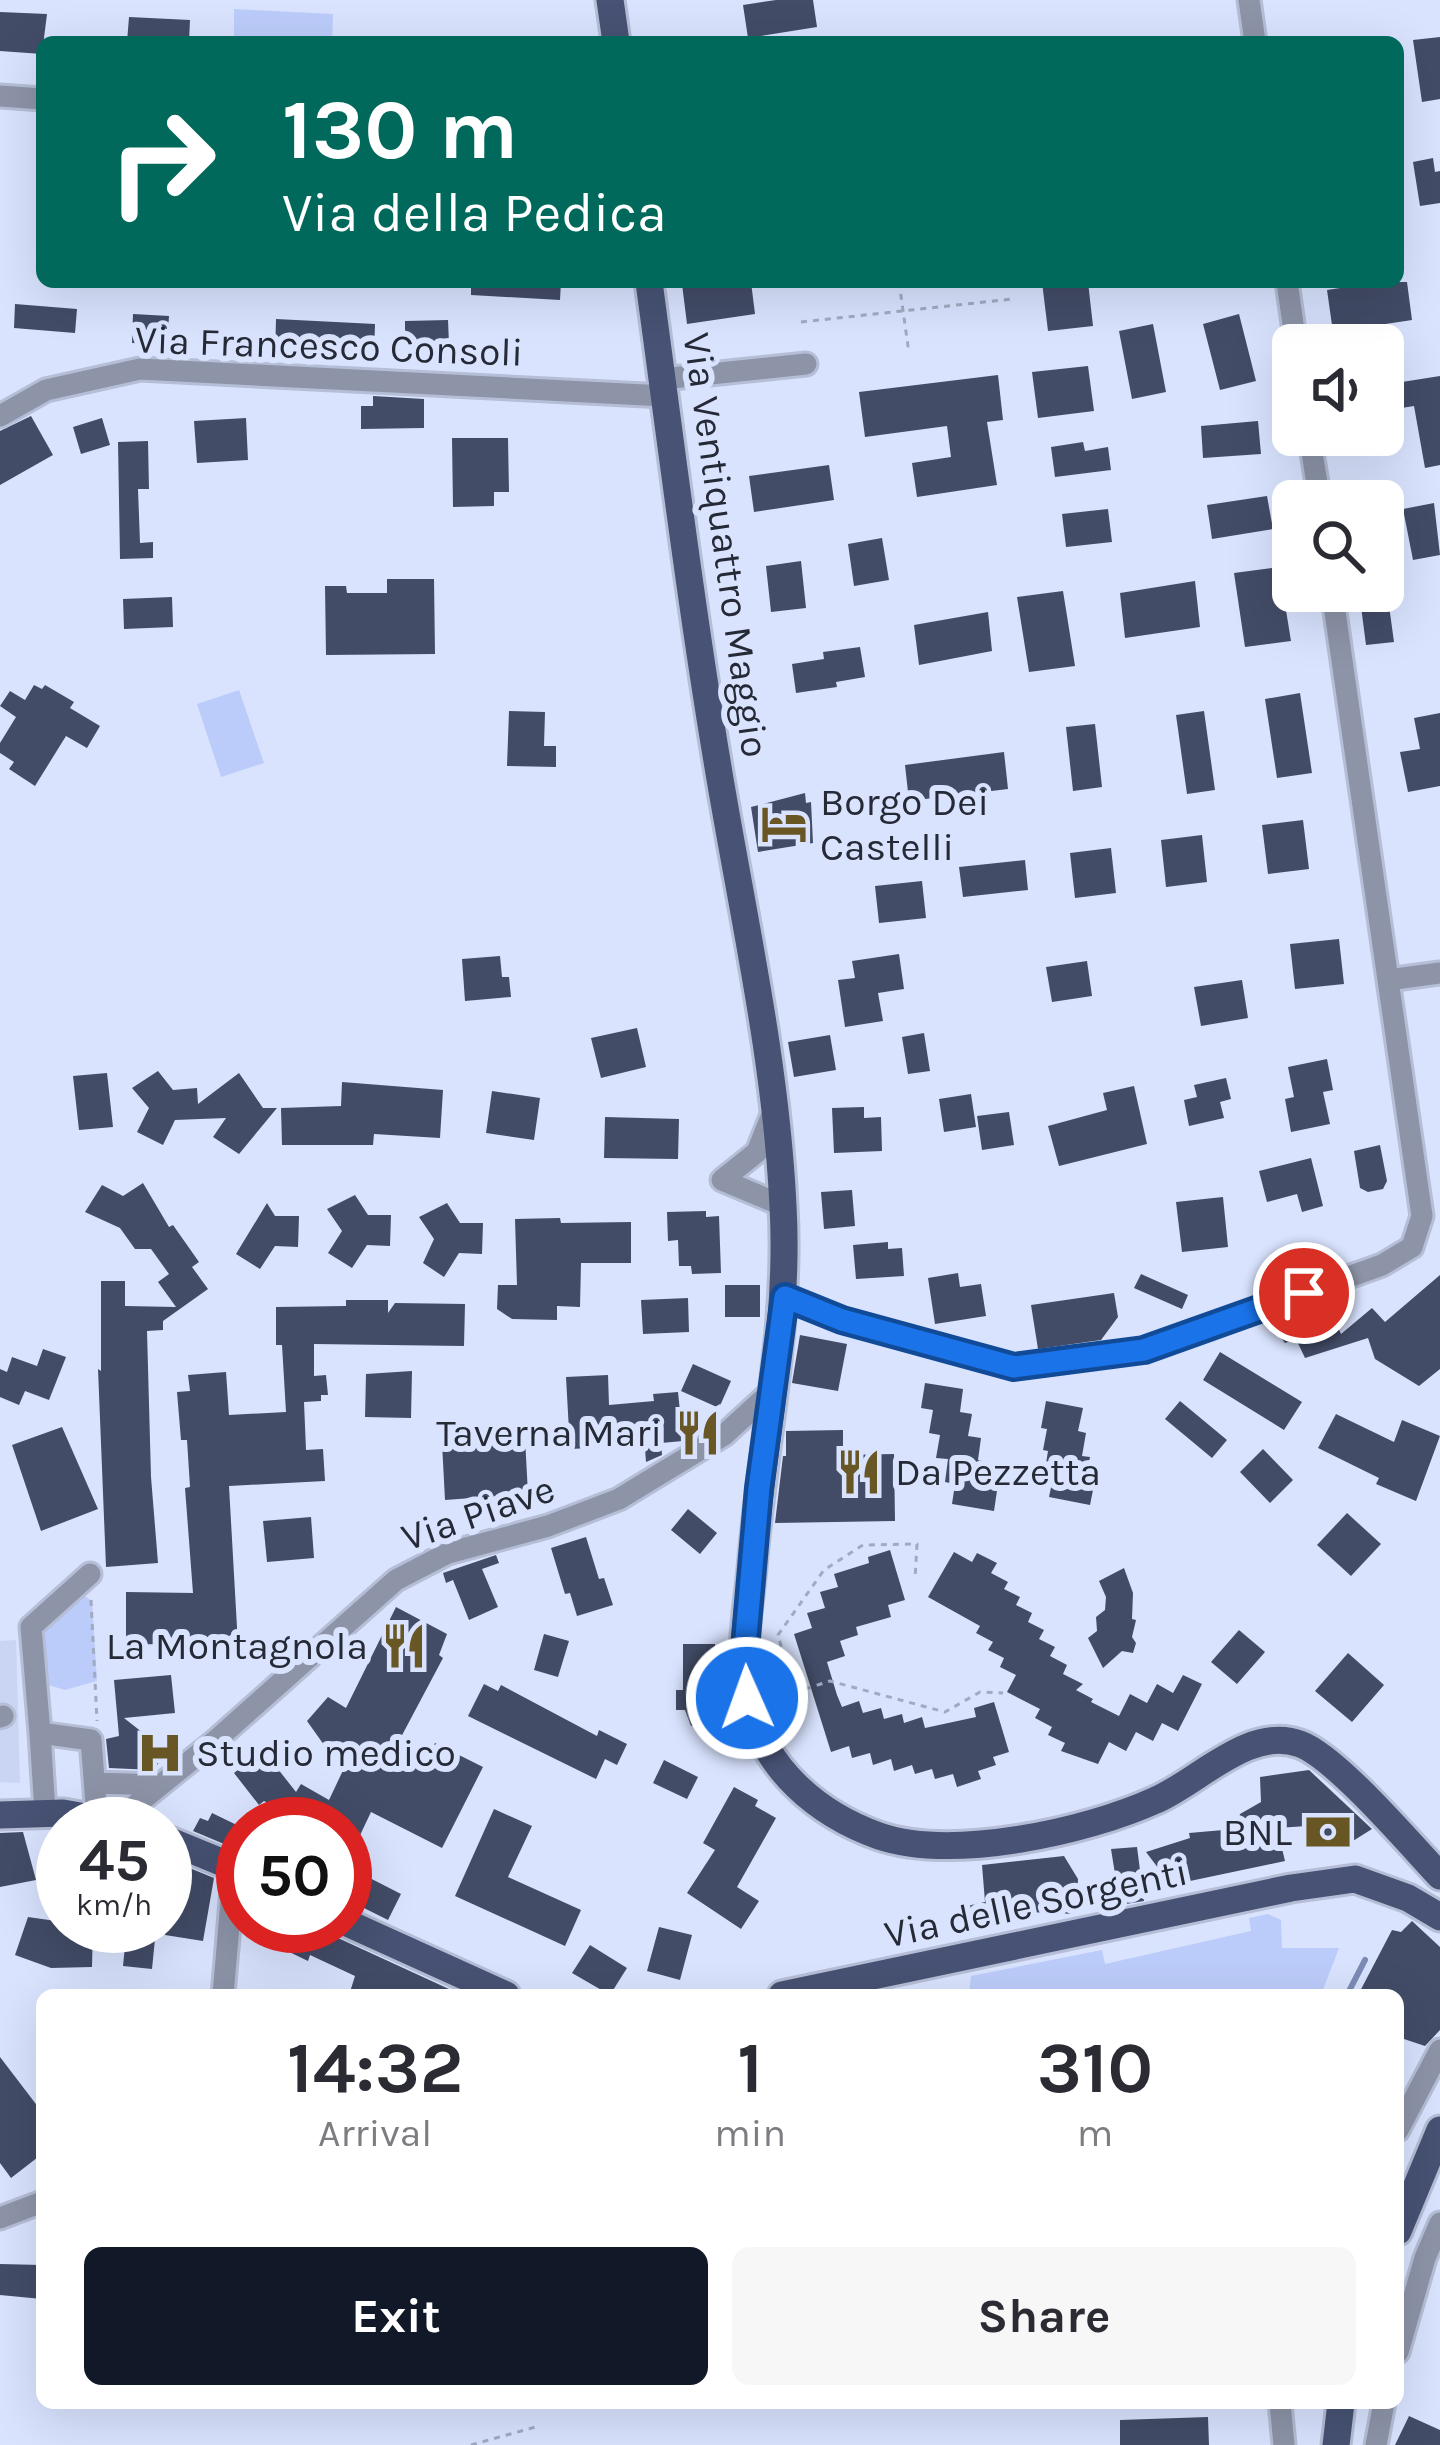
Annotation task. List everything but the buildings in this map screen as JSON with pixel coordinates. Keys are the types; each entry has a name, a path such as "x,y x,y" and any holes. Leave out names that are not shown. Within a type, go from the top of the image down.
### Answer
{"main road":[{"path":"610,0 615,36"},
{"name":"Via Ventiquattro Maggio","path":"650,288 713,738 775,1106 784,1207 785,1297 744,1660 747,1698 764,1746 795,1786 828,1811 892,1840 941,1847 1012,1839 1129,1810 1166,1796 1257,1744 1293,1741 1325,1760 1440,1876"},
{"path":"0,1815 36,1813"},
{"name":"Via delle Sorgenti","path":"811,1989 1292,1888 1355,1879 1408,1898 1440,1917"},
{"path":"372,1934 493,1989"},
{"path":"1404,2220 1433,2165 1440,2131"},
{"path":"1336,2445 1340,2409"}],"street":[{"path":"1249,0 1254,36"},
{"path":"0,96 36,99"},
{"path":"1288,288 1293,324"},
{"name":"Via Francesco Consoli","path":"0,416 46,390 140,369 663,387 806,364"},
{"path":"785,1297 842,1320 1014,1367 1144,1350 1382,1265 1412,1247 1422,1216 1335,612"},
{"path":"1388,980 1440,973"},
{"path":"775,1106 757,1152 711,1181 784,1207"},
{"name":"Via Piave","path":"144,1797 214,1742 395,1580 448,1553 548,1526 619,1499 724,1435 771,1392"},
{"path":"44,1797 31,1627 82,1581"},
{"path":"40,1733 91,1740 95,1783 102,1797"},
{"path":"95,1783 159,1785"},
{"path":"224,1989 228,1953"},
{"path":"1404,2121 1440,2050"},
{"path":"0,2218 36,2204"},
{"path":"1404,2336 1432,2262 1440,2223"},
{"path":"1281,2409 1284,2445"},
{"path":"1376,2445 1383,2409"}],"path":[{"path":"900,288 909,353"},
{"path":"801,322 1012,299"},
{"path":"794,1693 778,1635 824,1570 863,1544 916,1544 915,1579"},
{"path":"82,1581 92,1601 99,1717 91,1740"},
{"path":"780,1697 830,1682 946,1712 980,1692 1003,1694"},
{"path":"471,2445 539,2426"}],"shaded area":[{"path":"234,9 333,14 332,36 234,36"},
{"path":"239,690 264,763 221,777 197,704"},
{"path":"74,1588 92,1601 97,1681 65,1690 35,1681 31,1627"},
{"path":"16,1640 20,1783 0,1782 0,1641"},
{"path":"1268,1914 1281,1920 1282,1948 1339,1948 1323,1989 970,1989 971,1976 1102,1950 1105,1964 1251,1931 1249,1918"}],"waterway":[{"path":"1350,1989 1365,1960"}],"place":[{"name":"Borgo Dei Castelli","path":"784,824"},
{"name":"Taverna Mari","path":"698,1433"},
{"name":"Da Pezzetta","path":"859,1472"},
{"name":"La Montagnola","path":"404,1646"},
{"name":"Studio medico","path":"160,1753"},
{"name":"BNL","path":"1328,1832"}],"route":[{"path":"747,1698 744,1660 759,1488 785,1297 842,1320 1014,1367 1144,1350 1304,1293"}]}
